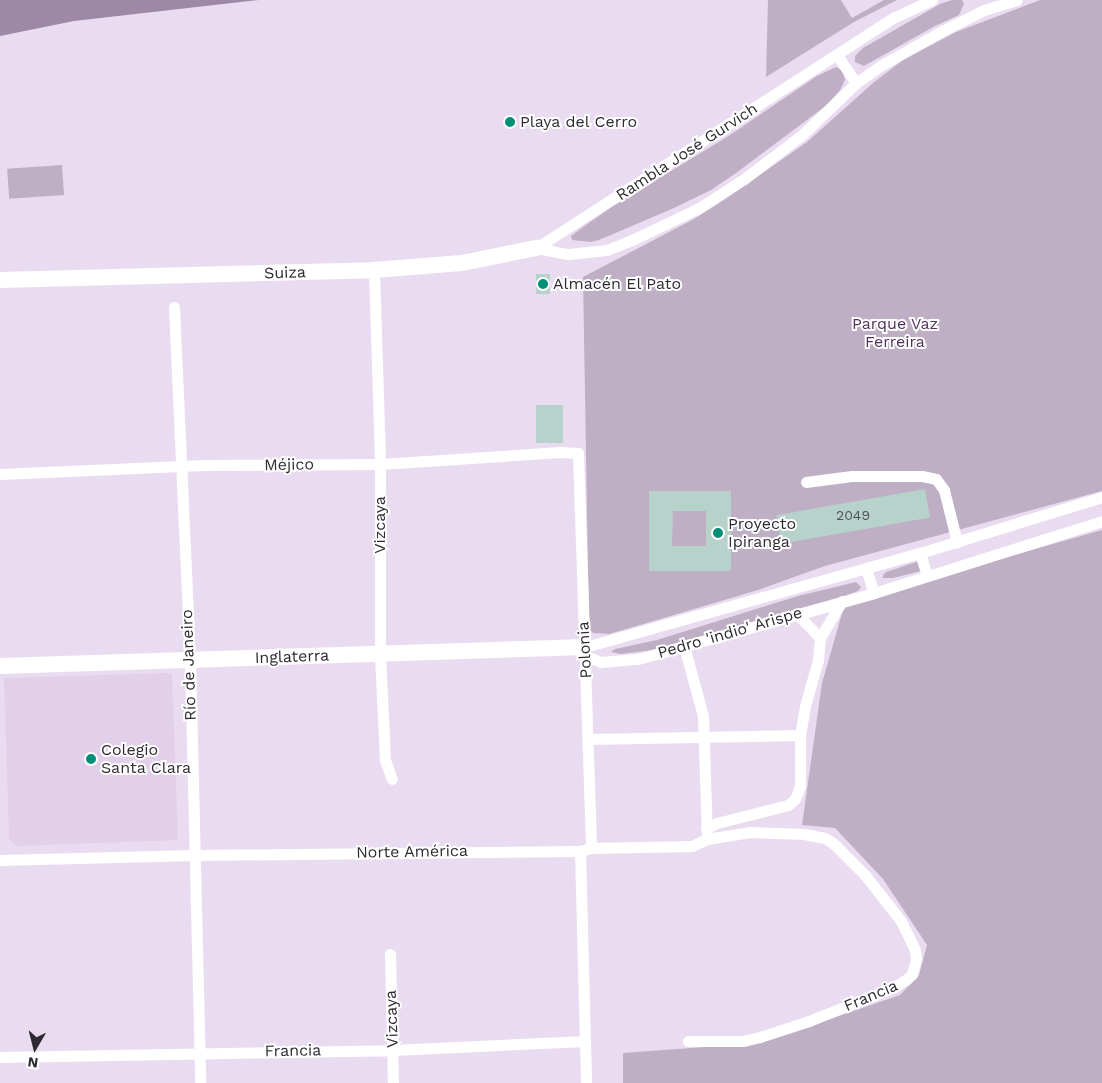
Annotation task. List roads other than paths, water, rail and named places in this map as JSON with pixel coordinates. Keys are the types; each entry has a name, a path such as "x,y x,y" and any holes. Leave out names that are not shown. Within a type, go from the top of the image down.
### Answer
{"street":[{"name":"Rambla José Gurvich","path":"536,248 895,17 932,0"},
{"path":"837,55 856,83 880,66 944,30 984,10 1016,0"},
{"name":"Suiza","path":"0,280 374,270 462,263 536,248 568,254 607,250 632,240 704,204 736,184 803,134 856,83"},
{"name":"Vizcaya","path":"374,270 380,464 380,654 384,760 392,779"},
{"name":"Río de Janeiro","path":"174,307 190,662 200,1083"},
{"name":"Méjico","path":"0,474 182,466 380,464 560,452 578,453"},
{"name":"Polonia","path":"578,453 588,739 586,1083"},
{"path":"806,482 852,476 922,476 936,479 944,490 957,542"},
{"name":"Pedro 'indio' Arispe","path":"585,652 1102,498"},
{"name":"Pedro 'indio' Arispe","path":"585,652 601,662 621,662 638,659 874,593 1102,521"},
{"path":"920,553 927,576"},
{"path":"866,569 874,593"},
{"path":"707,833 717,822 788,805 795,799 800,786 800,735 805,706 818,660 820,638 842,602"},
{"path":"797,614 820,638"},
{"path":"684,646 703,716 707,833"},
{"name":"Inglaterra","path":"0,666 190,662 380,654 585,652"},
{"path":"588,739 800,735"},
{"name":"Norte América","path":"0,860 692,846 707,833 750,832 804,834 821,837"},
{"name":"Francia","path":"688,1041 760,1038 809,1021 894,986 912,974 916,959 915,950 901,921 855,864 833,843 821,837"},
{"name":"Vizcaya","path":"390,954 394,1083"},
{"name":"Francia","path":"0,1057 393,1050 585,1041"}],"place":[{"name":"Playa del Cerro","path":"510,122"},
{"name":"Almacén El Pato","path":"543,284"},
{"name":"Proyecto Ipiranga","path":"718,533"},
{"name":"Colegio Santa Clara","path":"91,759"}],"park label":[{"name":"Parque Vaz Ferreira","path":"895,333"}]}
